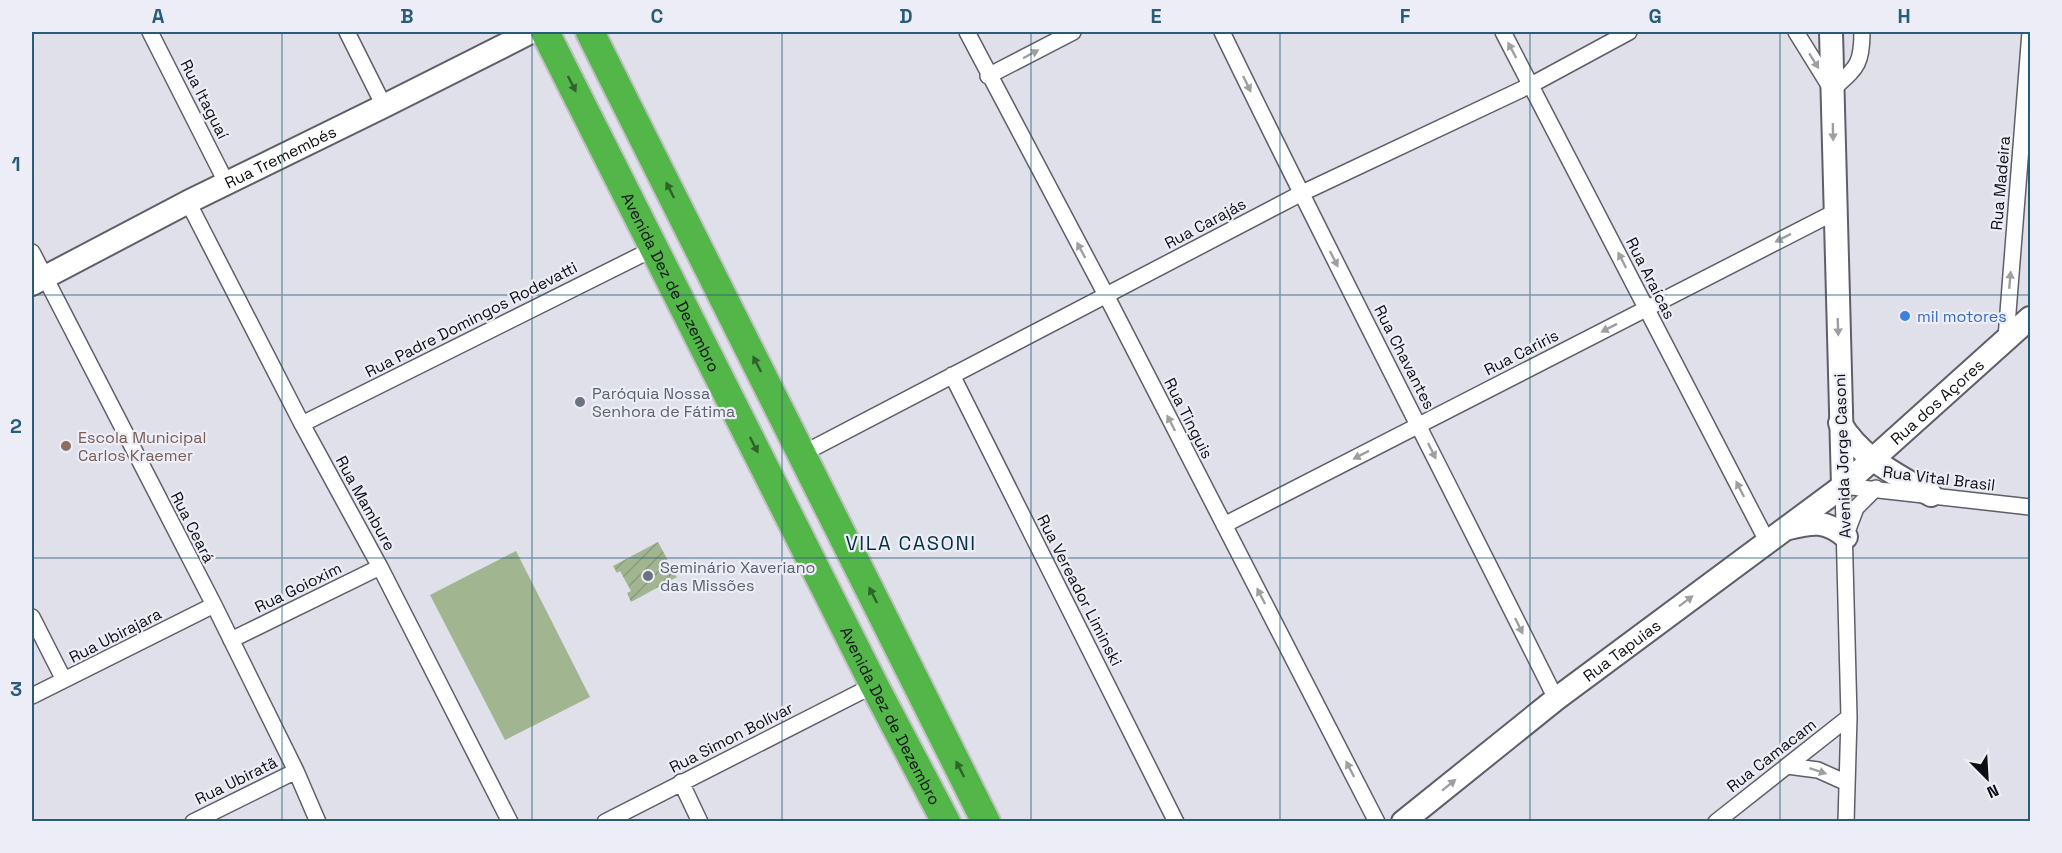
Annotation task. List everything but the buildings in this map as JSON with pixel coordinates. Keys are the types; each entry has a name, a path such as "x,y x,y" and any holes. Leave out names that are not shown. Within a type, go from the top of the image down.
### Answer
{"highway":[{"name":"Avenida Dez de Dezembro","path":"545,32 873,685 946,822"},
{"path":"590,32 986,822"}],"street":[{"name":"Rua Itaguaí","path":"150,32 227,184"},
{"path":"347,32 384,106"},
{"name":"Rua Tremembés","path":"37,281 188,202 531,32"},
{"name":"Rua Tinguis","path":"967,32 1377,822"},
{"path":"988,76 1073,32"},
{"name":"Rua Chavantes","path":"1222,32 1300,194 1556,699"},
{"name":"Rua Araícas","path":"1503,32 1647,308 1775,536"},
{"name":"Rua Carajás","path":"802,454 1300,194 1531,85 1629,32"},
{"path":"1796,32 1832,90 1860,60 1862,32"},
{"name":"Avenida Jorge Casoni","path":"1831,32 1840,423 1846,537 1849,717 1846,822"},
{"name":"Rua Madeira","path":"2006,338 2030,32"},
{"name":"Rua Mambure","path":"188,202 302,424 380,567 510,822"},
{"name":"Rua Cariris","path":"1224,525 1835,212"},
{"name":"Rua Padre Domingos Rodevatti","path":"302,424 655,248"},
{"name":"Rua Ceará","path":"32,252 37,281 214,605 296,771 318,822"},
{"name":"Rua dos Açores","path":"1843,486 2031,318"},
{"name":"Rua Vereador Liminski","path":"952,375 1176,822"},
{"path":"1840,423 1856,446 1871,459 1931,495"},
{"name":"Rua Tapuias","path":"1403,822 1556,699 1843,486"},
{"name":"Rua Vital Brasil","path":"1843,486 2031,507"},
{"path":"1775,536 1818,523 1836,529 1846,537 1856,508 1876,488"},
{"name":"Rua Goioxim","path":"231,640 380,567"},
{"name":"Rua Ubirajara","path":"32,696 214,605"},
{"path":"32,616 64,680"},
{"name":"Rua Simon Bolívar","path":"605,822 873,685"},
{"name":"Rua Camacam","path":"1716,822 1849,717"},
{"path":"1786,766 1818,770 1847,783"},
{"name":"Rua Ubiratã","path":"193,822 296,771"},
{"path":"681,783 700,822"}],"green space":[{"path":"658,542 677,577 631,602 627,593 631,591 620,571 617,573 613,566"},
{"path":"516,551 590,697 505,740 430,595"}],"place":[{"name":"mil motores","path":"1905,316"},
{"name":"Paróquia Nossa Senhora de Fátima","path":"580,402"},
{"name":"Escola Municipal Carlos Kraemer","path":"66,446"},
{"name":"Seminário Xaveriano das Missões","path":"648,576"}],"district":[{"name":"VILA CASONI","path":"911,543"}]}
